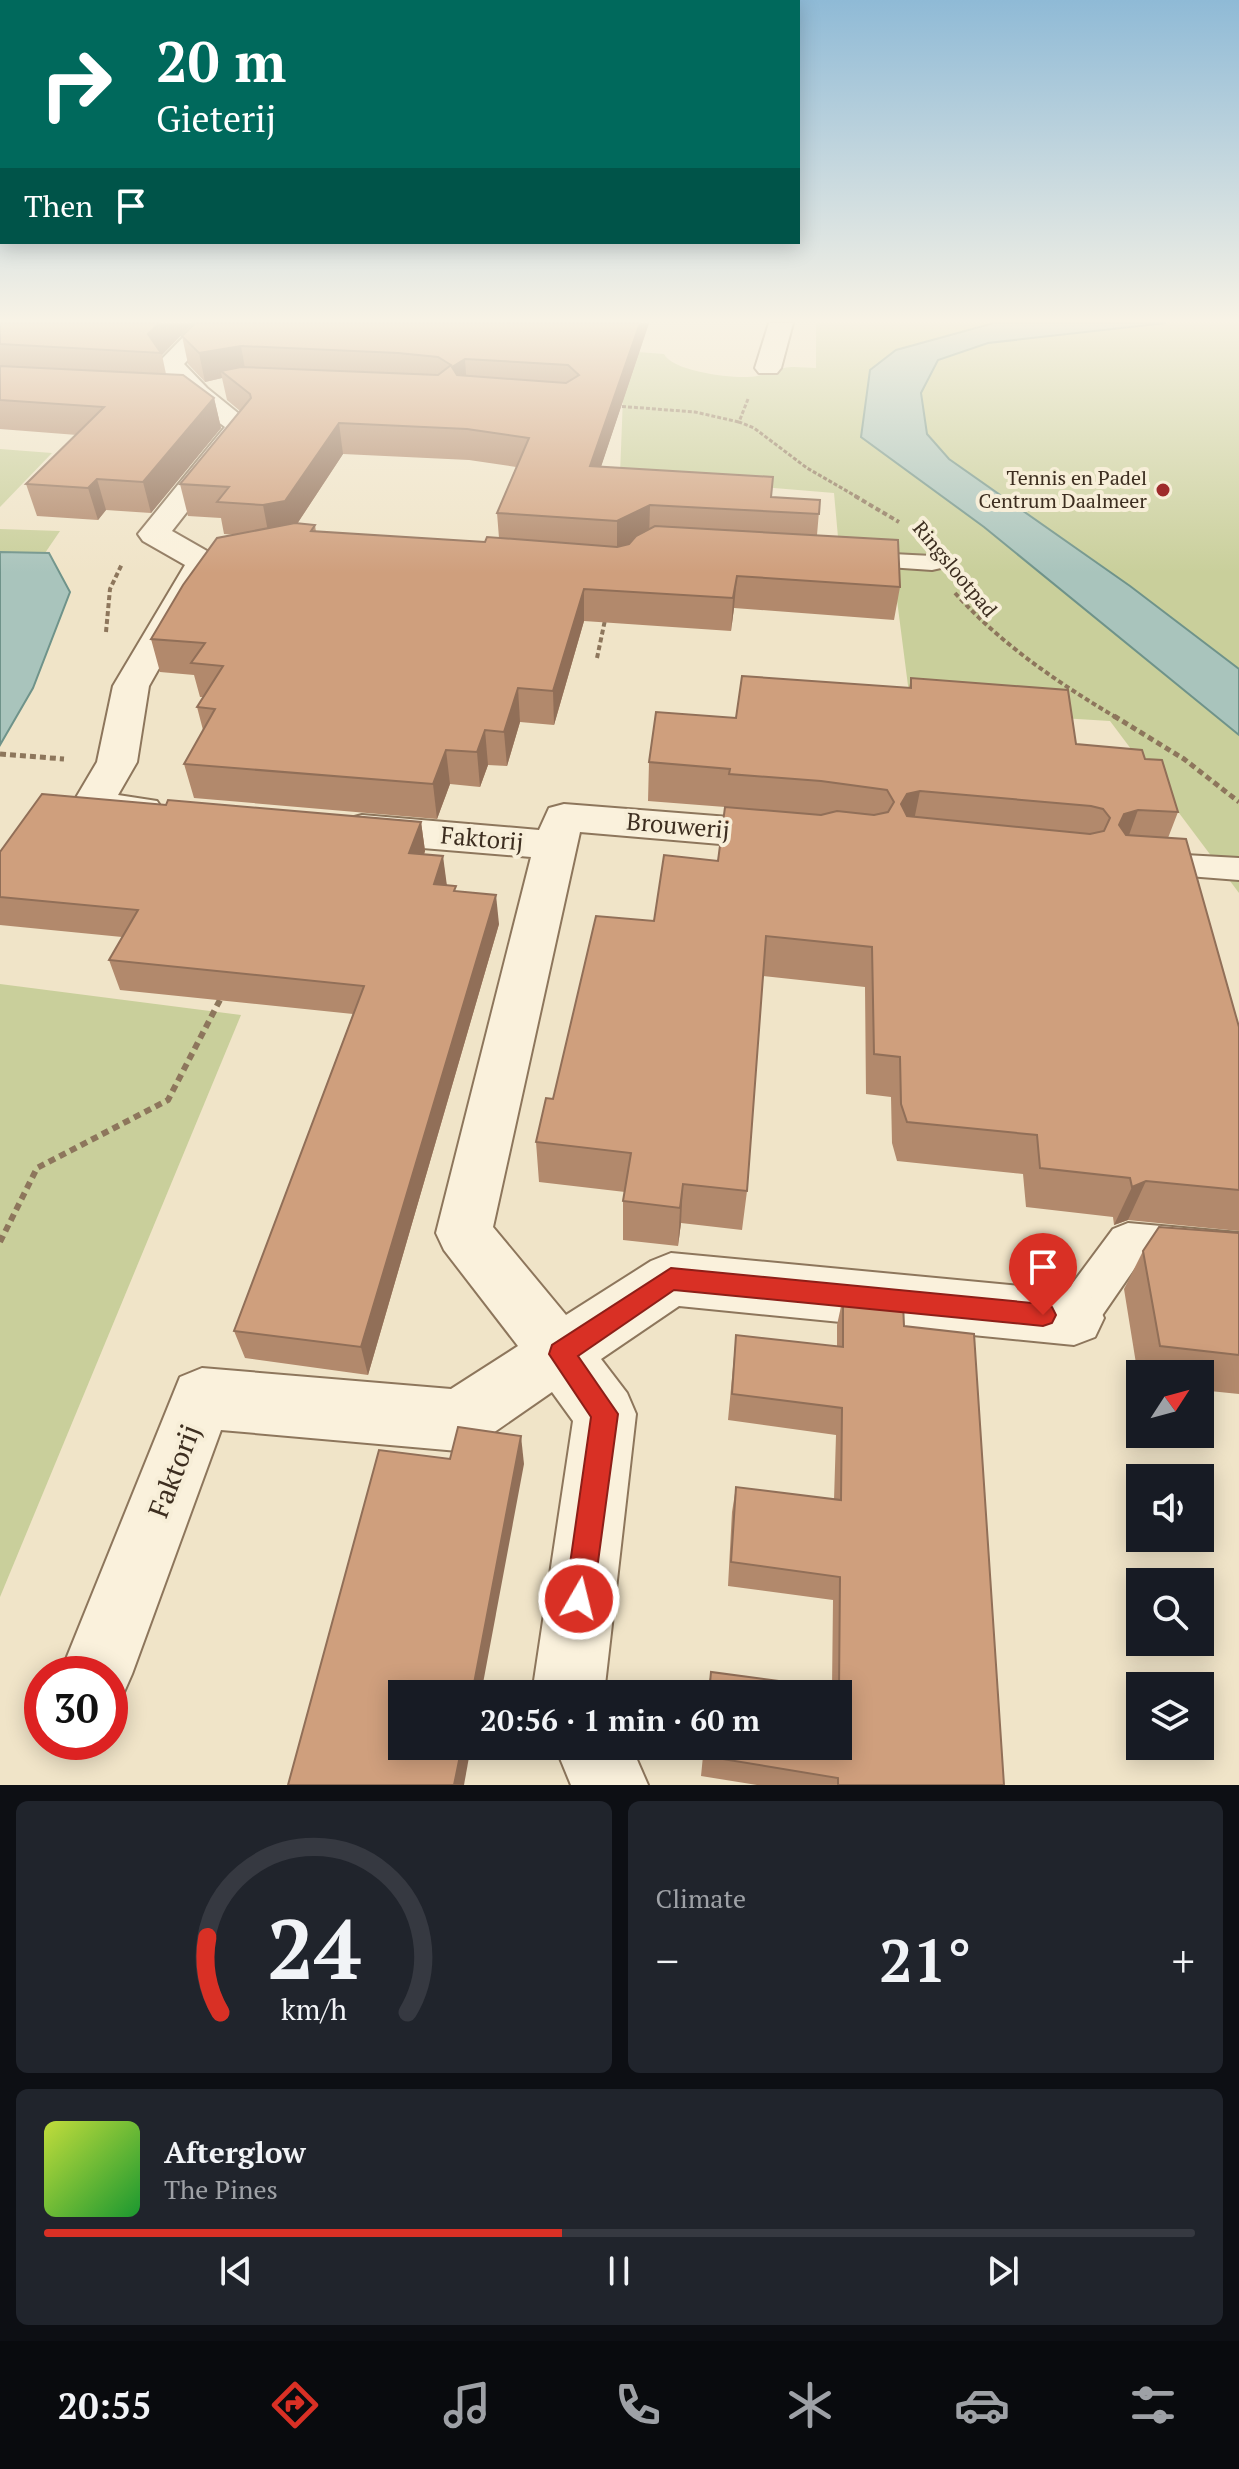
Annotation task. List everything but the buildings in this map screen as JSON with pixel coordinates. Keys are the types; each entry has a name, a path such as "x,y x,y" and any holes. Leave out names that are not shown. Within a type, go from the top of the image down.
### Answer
{"street":[{"path":"185,814 91,806 117,762 131,686 217,559 154,534 240,426 217,406"},
{"path":"822,557 932,563"},
{"name":"Brouwerij","path":"555,845 564,817 816,837"},
{"name":"Faktorij","path":"326,826 555,845 464,1233 605,1414 570,1680"},
{"path":"1125,863 1239,869"},
{"path":"561,1354 671,1279 1074,1318 1128,1242 1239,1252"},
{"name":"Faktorij","path":"103,1656 202,1398 458,1420 561,1354"},
{"path":"598,1760 610,1785"}],"path":[{"name":"Ringslootpad","path":"626,406 695,412 754,428 807,468 895,517 976,619 1008,648 1180,757 1239,802"},
{"path":"739,422 745,406"},
{"path":"597,658 607,612"},
{"path":"0,1242 37,1168 168,1100 225,990"}],"green space":[{"path":"623,406 1239,406 1239,893 1110,721 911,709 893,569 839,548 834,493 620,475"},
{"path":"0,449 52,453 0,507"},
{"path":"0,529 60,531 45,553 0,552"},
{"path":"0,984 241,1015 0,1597"}],"water":[{"path":"865,406 923,406 927,434 949,459 1130,586 1239,669 1239,735 984,527 861,437"},
{"path":"0,552 49,553 70,592 33,688 0,745"}],"place":[{"name":"Tennis en Padel Centrum Daalmeer","path":"1163,490"}],"route":[{"path":"579,1599 605,1414 561,1354 671,1279 1043,1315"}]}
